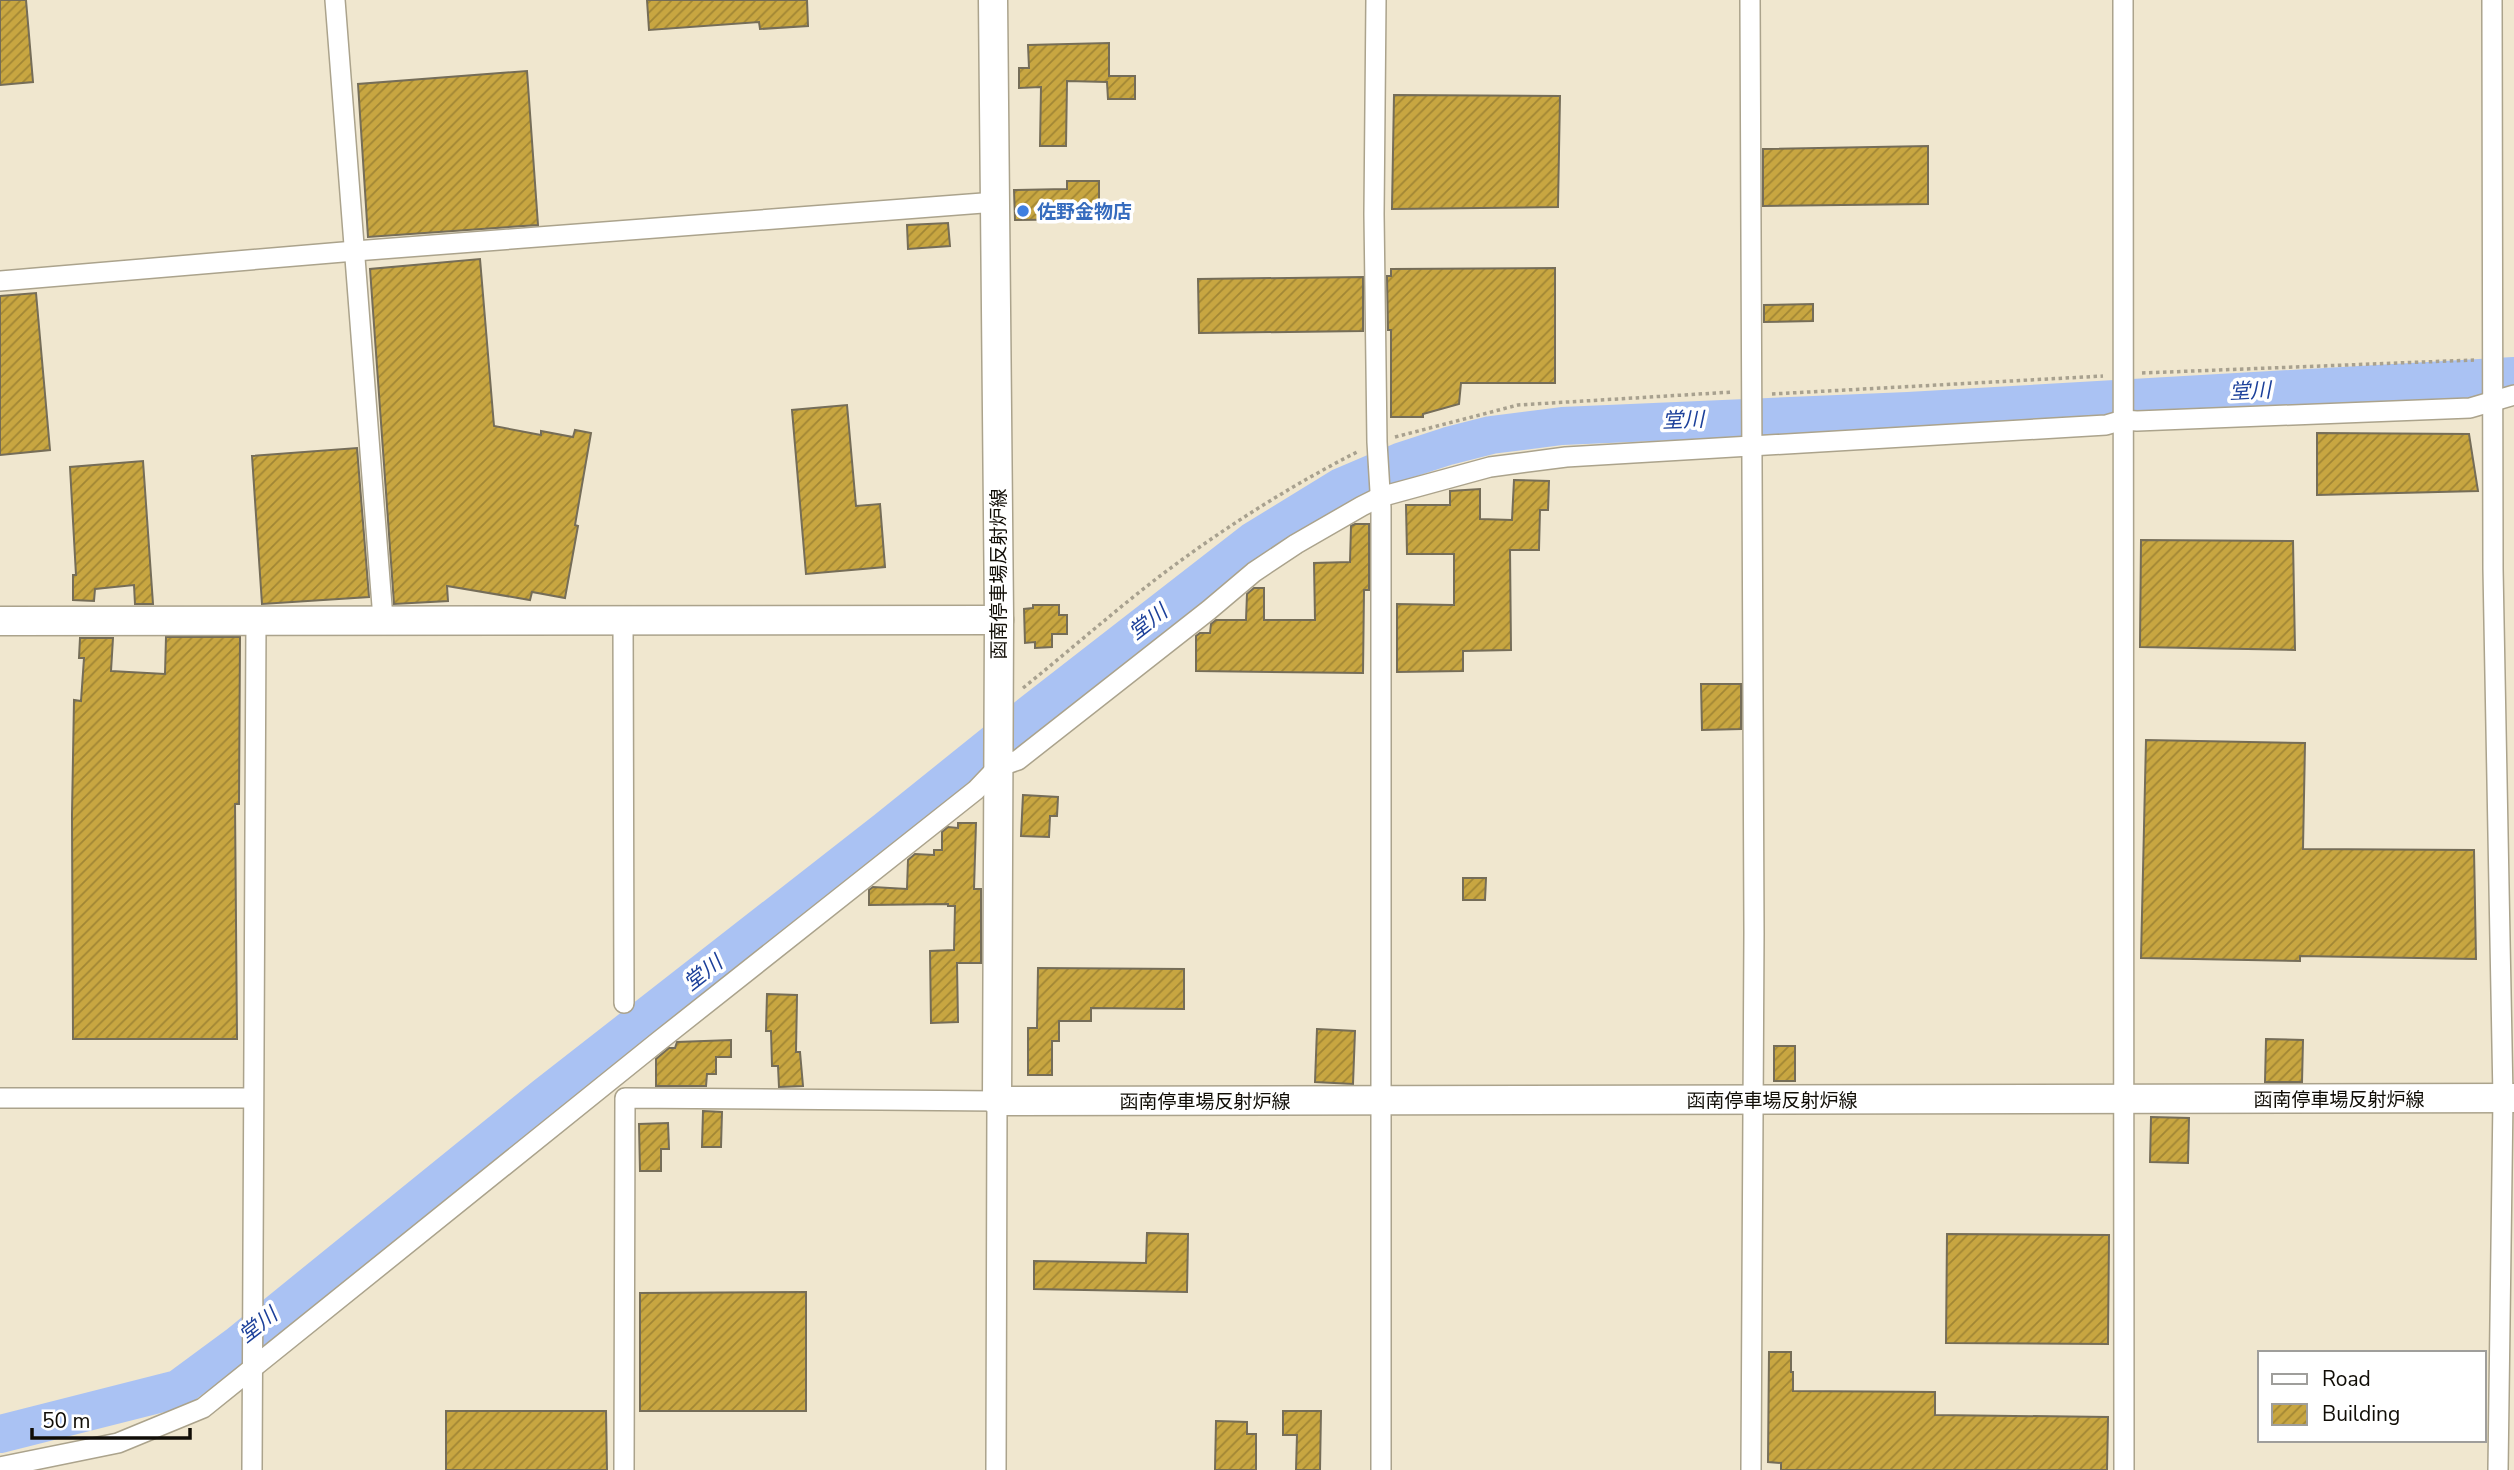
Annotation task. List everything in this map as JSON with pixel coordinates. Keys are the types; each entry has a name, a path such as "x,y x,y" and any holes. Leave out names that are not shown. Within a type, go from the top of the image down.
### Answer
{"main road":[{"name":"函南停車場反射炉線","path":"993,0 999,620 997,1101 2508,1098"},
{"path":"0,621 999,620"}],"street":[{"path":"335,0 383,620"},
{"path":"1376,0 1374,227 1380,493 1381,1470"},
{"path":"1750,0 1753,443 1751,1470"},
{"path":"2123,0 2124,1470"},
{"path":"2492,0 2494,696 2508,1098 2498,1470"},
{"path":"0,281 996,202"},
{"path":"0,1467 118,1443 203,1408 976,790 998,767 1018,760 1254,572 1380,493 1518,462 1566,457 1753,443 2106,425 2123,420 2470,408 2514,395"},
{"path":"623,619 624,1003"},
{"path":"252,1470 256,621"},
{"path":"615,1077 625,1098 624,1470"},
{"path":"0,1098 252,1098"},
{"path":"625,1098 997,1101 996,1470"}],"building":[{"path":"0,0 26,0 33,82 0,85"},
{"path":"647,0 807,0 808,26 760,29 759,22 649,30"},
{"path":"1109,43 1109,76 1135,76 1135,99 1108,99 1107,82 1067,81 1066,146 1040,146 1041,87 1019,88 1019,68 1029,68 1028,45"},
{"path":"527,71 538,225 368,237 358,84"},
{"path":"1394,95 1560,96 1558,207 1392,209"},
{"path":"1928,146 1928,204 1763,206 1763,149"},
{"path":"1067,181 1099,181 1099,219 1015,220 1014,190 1067,189"},
{"path":"948,223 950,246 908,249 907,225"},
{"path":"480,259 494,426 541,435 541,431 573,437 575,430 591,433 565,598 532,592 530,600 447,586 448,601 394,604 370,269"},
{"path":"1555,268 1555,383 1461,383 1459,404 1423,414 1423,417 1391,417 1391,330 1388,330 1387,276 1391,276 1391,269"},
{"path":"1363,277 1363,331 1199,333 1198,279"},
{"path":"36,293 50,450 0,455 0,296"},
{"path":"1813,304 1813,321 1764,322 1764,305"},
{"path":"847,405 856,506 880,504 885,567 806,574 792,410"},
{"path":"2317,433 2469,434 2478,491 2317,495"},
{"path":"357,448 369,597 262,604 252,456"},
{"path":"143,461 153,604 135,604 134,585 95,589 94,601 73,600 73,575 76,575 70,467"},
{"path":"1514,480 1549,481 1548,510 1540,510 1539,550 1510,550 1511,650 1463,651 1463,671 1397,672 1397,604 1454,605 1454,554 1407,554 1406,505 1450,505 1450,491 1480,489 1480,519 1512,520"},
{"path":"1369,524 1369,590 1364,590 1363,673 1196,671 1196,636 1210,633 1211,624 1216,620 1246,620 1247,594 1254,588 1264,588 1264,620 1315,620 1314,563 1350,562 1351,526"},
{"path":"2141,540 2293,541 2295,650 2140,647"},
{"path":"1033,605 1059,605 1059,615 1067,615 1067,634 1052,634 1052,647 1035,648 1035,642 1025,643 1024,609 1033,608"},
{"path":"166,637 240,637 239,804 235,804 237,1039 73,1039 74,700 81,701 84,658 79,658 80,638 113,638 111,671 165,674"},
{"path":"1701,684 1741,684 1741,729 1702,730"},
{"path":"2146,740 2305,743 2303,849 2474,850 2476,959 2300,956 2300,961 2141,958"},
{"path":"1023,795 1058,797 1057,816 1050,816 1049,837 1021,836"},
{"path":"958,823 976,823 974,889 981,889 981,963 957,963 958,1022 931,1023 930,951 954,950 955,906 869,905 869,890 873,887 907,889 908,860 915,854 934,855 934,850 942,850 942,832 948,827 958,828"},
{"path":"1463,878 1486,878 1485,900 1463,900"},
{"path":"1038,968 1184,969 1184,1009 1091,1008 1091,1021 1059,1021 1059,1041 1052,1041 1052,1075 1028,1075 1028,1028 1037,1028"},
{"path":"767,994 797,995 796,1052 800,1052 803,1086 779,1087 778,1066 772,1066 771,1031 766,1031"},
{"path":"1317,1029 1355,1031 1353,1084 1315,1082"},
{"path":"2266,1039 2303,1040 2302,1082 2265,1082"},
{"path":"731,1040 731,1057 716,1057 716,1074 707,1074 706,1086 656,1086 656,1059 669,1048 675,1048 677,1042"},
{"path":"1774,1046 1795,1046 1795,1081 1774,1081"},
{"path":"703,1111 722,1112 721,1147 702,1147"},
{"path":"2151,1117 2189,1118 2188,1163 2150,1162"},
{"path":"668,1123 669,1149 661,1149 661,1171 640,1171 639,1124"},
{"path":"1147,1233 1188,1234 1187,1292 1034,1289 1034,1261 1146,1263"},
{"path":"1947,1234 2109,1235 2108,1344 1946,1343"},
{"path":"806,1292 806,1411 640,1411 640,1293"},
{"path":"1769,1352 1791,1352 1793,1391 1935,1392 1935,1415 2108,1417 2107,1470 1781,1470 1781,1463 1768,1462"},
{"path":"446,1411 606,1411 607,1470 446,1470"},
{"path":"1283,1411 1321,1411 1320,1470 1296,1470 1297,1435 1283,1435"},
{"path":"1216,1421 1247,1422 1247,1434 1256,1434 1256,1470 1215,1470"}],"waterway":[{"name":"堂川","path":"0,1434 178,1389 239,1344 545,1096 1253,541 1341,487 1402,461 1491,435 1562,426 1908,411 2514,376"}],"place":[{"name":"佐野金物店","path":"1023,211"}]}
